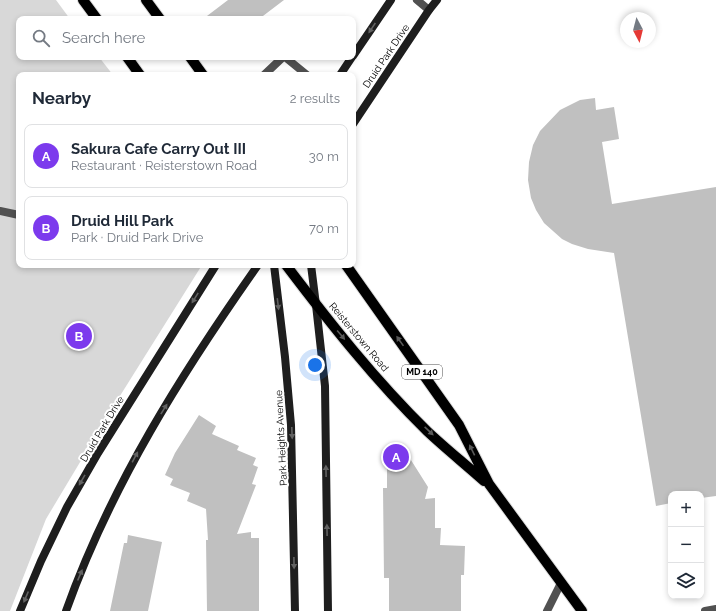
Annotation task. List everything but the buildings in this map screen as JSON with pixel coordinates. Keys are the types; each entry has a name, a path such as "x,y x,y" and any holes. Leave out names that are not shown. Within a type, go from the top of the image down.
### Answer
{"main road":[{"path":"83,0 95,16"},
{"path":"146,0 158,16"},
{"path":"356,52 391,0"},
{"name":"Druid Park Drive","path":"356,119 428,10 437,0"},
{"path":"129,60 138,72"},
{"path":"192,60 202,72"},
{"path":"342,72 350,60"},
{"name":"Druid Park Drive","path":"20,611 41,561 67,507 98,453 214,268"},
{"path":"66,611 114,497 143,442 212,331 256,268"},
{"name":"Park Heights Avenue","path":"274,268 291,424 295,611"},
{"name":"Reisterstown Road","path":"288,268 316,305 377,378 423,426 489,484"},
{"path":"310,268 325,386 328,611"},
{"name":"Reisterstown Road","path":"348,268 460,425 489,484 582,611"}],"street":[{"path":"417,0 428,10"},
{"path":"267,72 281,60"},
{"path":"288,60 303,72"},
{"path":"0,211 16,215"},
{"path":"547,611 561,583"},
{"path":"705,611 716,609"}],"shaded area":[{"path":"0,0 56,0 68,16 16,16 16,60 101,60 111,72 16,72 16,268 200,268 113,407 46,519 10,611 0,611"}],"place":[{"name":"Druid Hill Park","path":"79,336"},
{"name":"Sakura Cafe Carry Out III","path":"396,457"}]}
